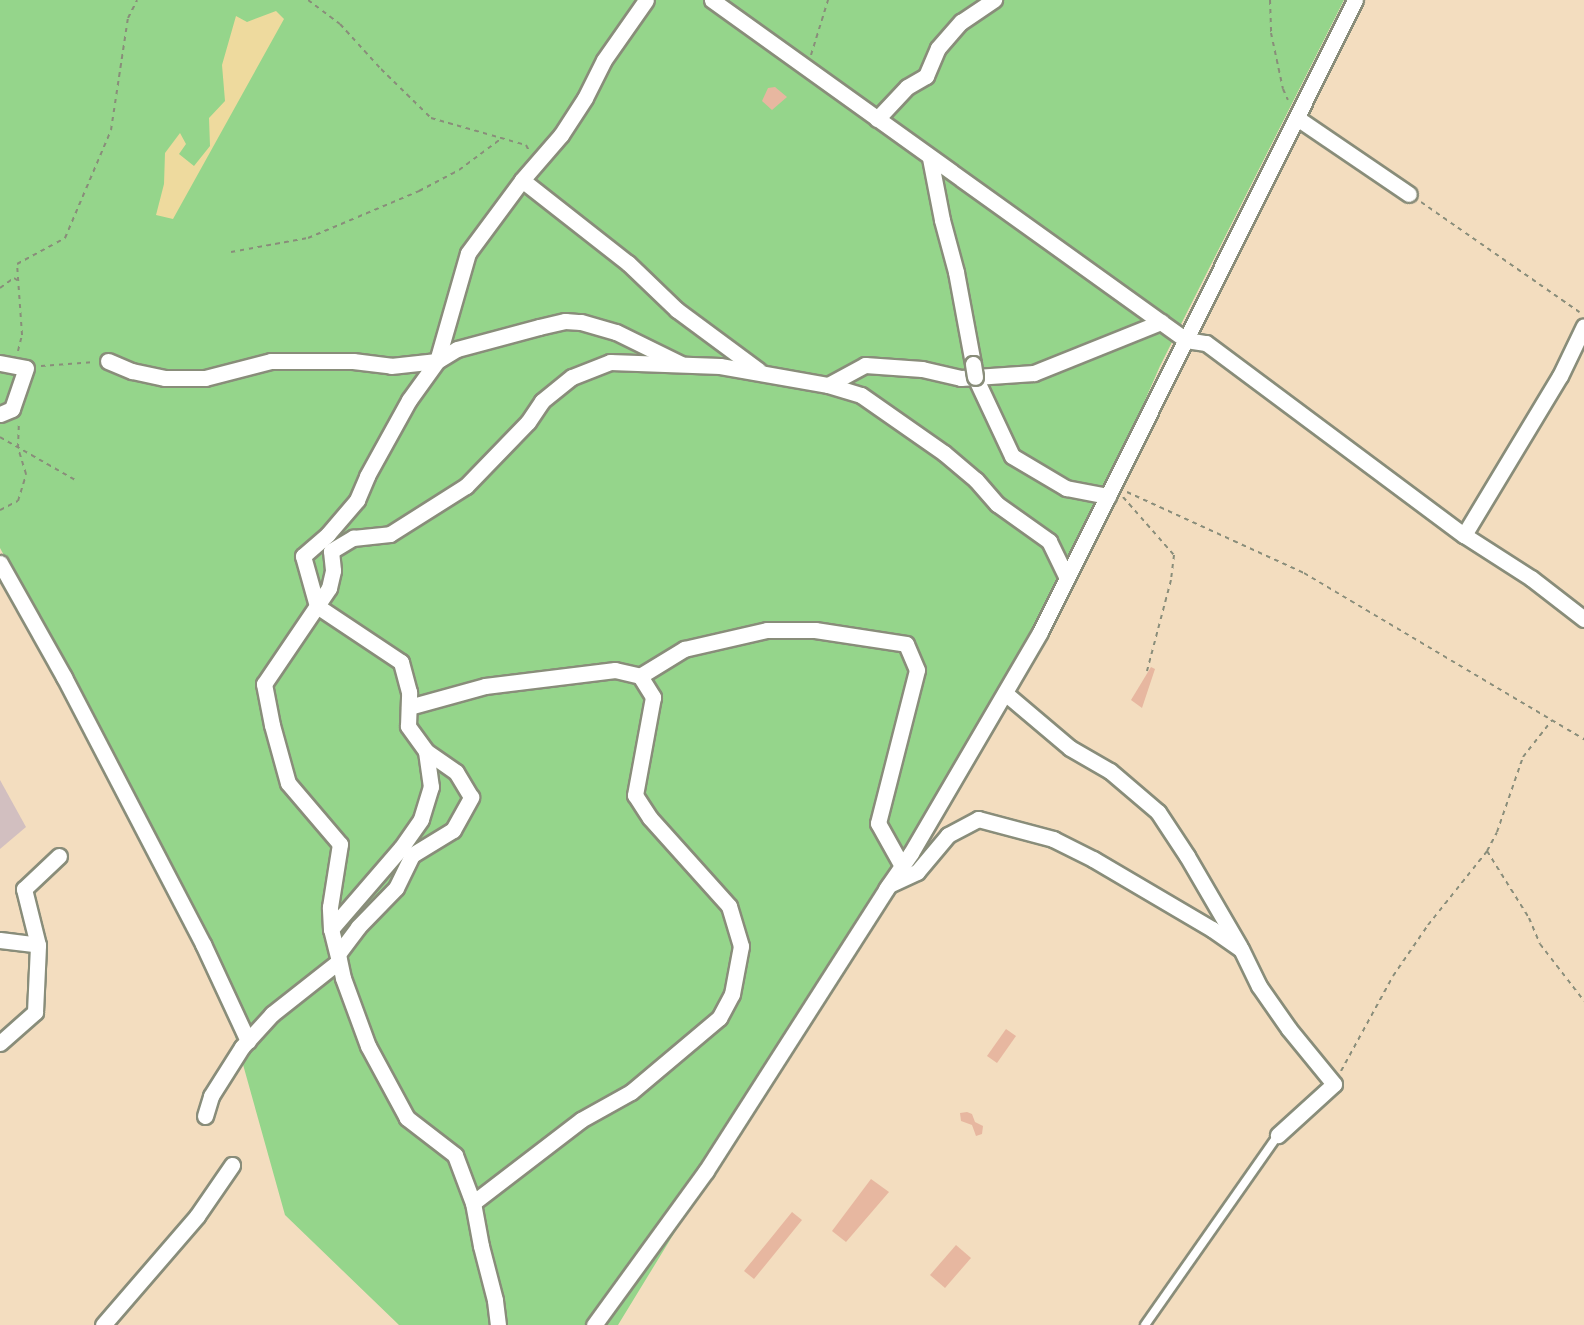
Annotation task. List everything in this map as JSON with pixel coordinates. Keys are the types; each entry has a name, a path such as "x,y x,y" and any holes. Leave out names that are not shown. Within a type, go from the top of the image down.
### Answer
{"street":[{"path":"339,961 338,954 358,927 396,888 412,855 453,830 471,797 456,772 426,751 408,726 409,692 401,662 317,606 303,556 328,534 357,500 367,476 409,400 437,361 468,253 522,180 561,135 585,98 604,60 646,0"},
{"path":"712,0 1186,340 1206,343 1464,535 1531,578 1584,619"},
{"path":"877,119 907,87 926,76 938,48 962,22 994,0"},
{"path":"594,1325 706,1171 902,866 1005,693 1040,632 1355,0"},
{"path":"1297,118 1409,194"},
{"path":"930,158 942,220 956,272 974,371 1012,456 1066,488 1110,491"},
{"path":"522,180 628,263 677,310 761,372"},
{"path":"108,361 132,371 165,378 205,378 272,361 353,361 391,366 437,361 457,349 489,338 565,321 581,322 616,332 681,363"},
{"path":"828,385 865,365 922,369 962,378 1034,373 1161,322"},
{"path":"1464,535 1560,376 1584,326"},
{"path":"0,363 26,368 6,411"},
{"path":"498,1325 495,1300 473,1203 455,1155 407,1118 368,1046 339,961 332,929 330,907 340,844 288,783 272,725 264,684 329,588 333,570 331,551 353,538 390,534 466,486 528,422 542,401 572,377 610,363 681,363 761,372 828,385 861,395 944,453 976,480 997,504 1049,541 1067,578"},
{"path":"0,563 64,677 203,944 248,1041"},
{"path":"409,707 485,686 615,670 640,676 684,649 768,630 815,630 906,644 917,670 878,823 902,866"},
{"path":"473,1203 582,1120 631,1092 719,1018 732,994 741,946 729,906 650,818 635,795 653,698 640,676"},
{"path":"1005,693 1070,748 1110,771 1158,812 1194,866 1259,986 1289,1029 1334,1084 1278,1134"},
{"path":"332,929 401,848 421,819 431,787 426,751"},
{"path":"889,885 917,872 948,835 978,819 1053,839 1093,859 1241,950"},
{"path":"0,1043 35,1012 38,945 24,889 59,856"},
{"path":"0,940 38,945"},
{"path":"205,1116 211,1096 248,1041 272,1014 339,961"},
{"path":"103,1325 197,1216 232,1165"}],"lane":[{"path":"1145,1325 1278,1134"}],"path":[{"path":"108,361 26,368 16,355 22,335 17,264 65,238 111,130 128,18 138,0"},
{"path":"308,0 340,24 381,69 431,118 526,145 535,165"},
{"path":"807,69 828,0"},
{"path":"1270,0 1271,33 1283,89 1297,118"},
{"path":"231,252 308,238 419,191 459,170 501,138"},
{"path":"1409,194 1584,315"},
{"path":"0,288 14,278 18,280"},
{"path":"0,510 18,501 26,474 18,448 20,424 6,411"},
{"path":"0,437 75,480"},
{"path":"1110,491 1174,555 1171,580 1147,671"},
{"path":"1110,491 1144,498 1265,557 1304,573 1398,631 1584,739"},
{"path":"1334,1084 1393,976 1428,925 1487,851 1500,823 1523,757 1552,720"},
{"path":"1487,851 1529,918 1540,944 1584,1001"}],"shaded area":[{"path":"0,780 26,827 0,849"}],"green space":[{"path":"0,0 1344,0 1160,366 1067,578 934,808 618,1325 399,1325 285,1215 206,932 0,548"}],"sand":[{"path":"276,11 284,19 173,219 156,215 164,184 165,153 180,133 186,144 179,154 194,166 210,146 209,118 225,101 222,65 236,16 247,22"}],"building":[{"path":"775,87 787,97 772,110 762,101 768,88"},
{"path":"1151,667 1155,669 1142,708 1131,700"},
{"path":"1006,1029 1016,1036 997,1063 987,1056"},
{"path":"960,1113 972,1114 975,1122 983,1126 982,1134 976,1136 972,1125 961,1121"},
{"path":"871,1179 889,1192 846,1242 832,1231"},
{"path":"792,1212 802,1220 754,1279 744,1271"},
{"path":"956,1245 971,1258 945,1288 930,1275"}]}
